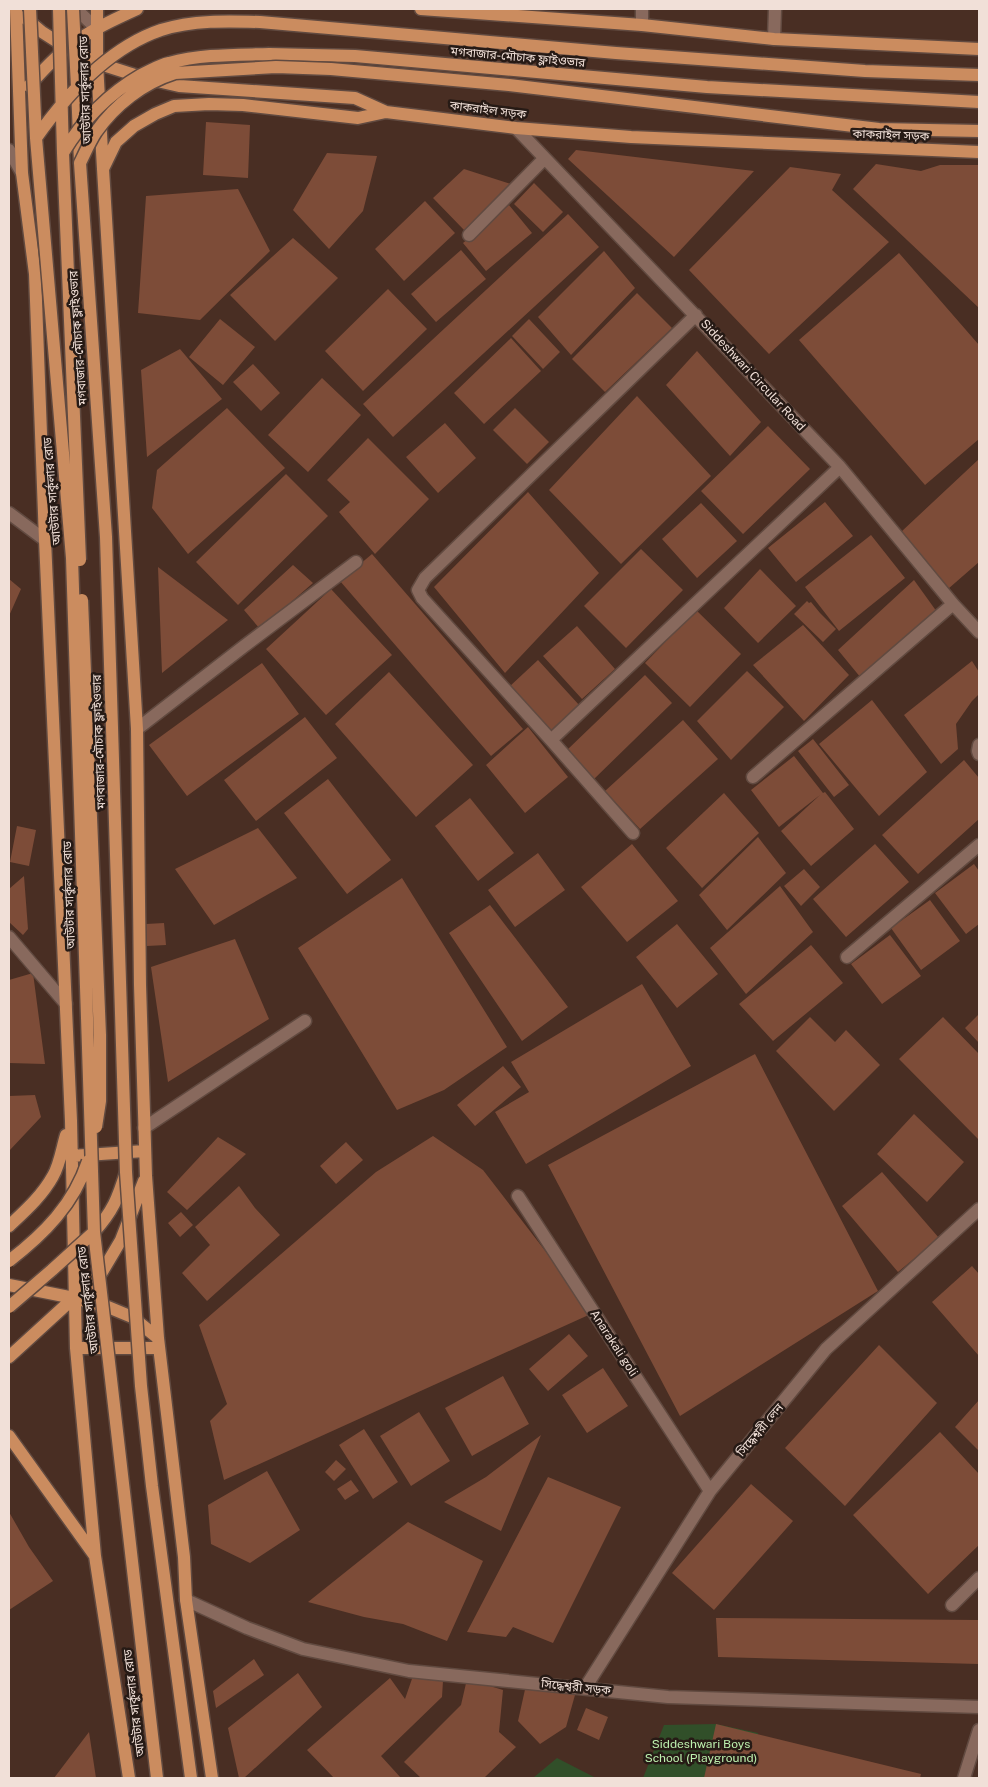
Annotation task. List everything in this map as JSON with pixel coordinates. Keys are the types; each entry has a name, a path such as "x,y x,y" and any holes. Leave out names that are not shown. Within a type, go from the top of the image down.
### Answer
{"main road":[{"name":"আউটার সার্কুলার রোড","path":"16,9 22,173 35,274 44,540 71,1121 76,1348 95,1556 130,1778"},
{"name":"কাকরাইল সড়ক","path":"16,9 42,32 67,48 97,63 144,78 178,86 356,98 386,112 516,128 641,137 979,152"},
{"name":"আউটার সার্কুলার রোড","path":"30,9 36,138 72,558 94,1232 157,1778"},
{"name":"মগবাজার-মৌচাক ফ্লাইওভার","path":"9,1261 49,1226 68,1204 82,1180 95,1138 100,1101 100,1035 63,154 59,9"},
{"name":"মগবাজার-মৌচাক ফ্লাইওভার","path":"9,1307 94,1232 107,1217 117,1201 126,1172 106,537 80,163 75,9"},
{"name":"আউটার সার্কুলার রোড","path":"97,9 97,63 102,169 137,729 140,985 146,1176 158,1343 184,1557 186,1600 212,1778"},
{"path":"19,98 51,62 67,48 97,29 137,9"},
{"path":"421,9 642,25 774,39 979,49"},
{"path":"36,138 55,111 77,87 117,53 161,30 198,23 230,21 301,25 616,53 865,72 979,75"},
{"name":"মগবাজার-মৌচাক ফ্লাইওভার","path":"63,154 70,140 89,116 120,88 167,63 215,56 269,54 356,56 708,87 979,102"},
{"path":"80,163 95,133 112,112 144,86 160,78 175,73 276,67 331,69 509,85 879,129 979,131"},
{"path":"102,169 116,142 128,131 155,114 174,106 243,105 358,118 386,112"},
{"path":"9,1226 31,1206 54,1175 71,1121"},
{"path":"71,1156 145,1151"},
{"path":"126,1172 141,1386 190,1778"},
{"path":"9,1357 102,1272 124,1232 146,1176"},
{"path":"9,1285 108,1307 132,1317 158,1343"},
{"path":"76,1348 158,1343"},
{"path":"9,1436 95,1556"}],"street":[{"path":"75,9 97,29"},
{"path":"642,9 642,25"},
{"path":"774,39 775,9"},
{"name":"Siddeshwari Circular Road","path":"516,128 840,467 953,604 979,632"},
{"path":"9,150 22,173"},
{"path":"468,234 544,159"},
{"path":"633,833 422,598 418,590 425,578 696,315"},
{"path":"551,740 840,467"},
{"path":"9,513 44,540"},
{"path":"137,729 356,562"},
{"path":"753,777 953,604"},
{"path":"979,745 979,754"},
{"path":"848,957 979,844"},
{"path":"9,937 66,1004"},
{"path":"144,1128 305,1021"},
{"name":"Anarakali goli","path":"518,1196 710,1491"},
{"name":"সিদ্ধেশ্বরী লেন","path":"585,1688 710,1491 826,1350 979,1209"},
{"path":"952,1604 979,1578"},
{"name":"সিদ্ধেশ্বরী সড়ক","path":"186,1600 247,1628 303,1650 409,1671 668,1697 979,1706"},
{"path":"964,1778 979,1730"}],"green space":[{"name":"Siddeshwari Boys School (Playground)","path":"716,1724 758,1733 745,1778 643,1778 664,1725"},
{"path":"557,1758 596,1778 533,1778"}],"building":[{"path":"206,122 250,125 248,178 203,175"},
{"path":"576,150 754,171 674,257 568,159"},
{"path":"327,153 377,156 363,211 329,249 293,210"},
{"path":"876,164 921,171 940,165 979,165 979,308 853,189"},
{"path":"790,167 841,174 832,190 889,242 769,354 689,270"},
{"path":"464,169 511,184 465,231 433,198"},
{"path":"534,183 563,212 543,232 514,204"},
{"path":"238,189 270,251 200,320 138,313 146,196"},
{"path":"425,201 455,233 404,281 375,249"},
{"path":"509,205 532,233 486,271 463,243"},
{"path":"568,214 599,247 393,437 363,404"},
{"path":"293,238 338,278 275,341 230,295"},
{"path":"461,250 486,279 436,322 411,294"},
{"path":"604,251 635,288 571,355 538,317"},
{"path":"899,253 979,345 979,439 925,485 799,340"},
{"path":"388,289 427,329 363,391 325,351"},
{"path":"637,293 672,328 605,392 572,359"},
{"path":"220,319 255,347 223,385 189,357"},
{"path":"529,319 560,352 543,369 512,336"},
{"path":"511,338 541,371 484,424 454,393"},
{"path":"180,349 222,399 147,457 141,370"},
{"path":"697,351 761,422 730,456 666,385"},
{"path":"253,364 280,393 261,411 233,382"},
{"path":"322,378 361,415 308,472 268,435"},
{"path":"637,396 711,476 621,564 549,490"},
{"path":"227,408 285,468 188,554 152,508 157,470"},
{"path":"515,408 549,442 527,464 493,430"},
{"path":"445,423 476,458 438,493 406,457"},
{"path":"768,426 810,469 743,534 701,491"},
{"path":"368,438 429,499 375,554 339,512 350,502 327,480"},
{"path":"979,459 979,562 948,589 901,532"},
{"path":"286,474 328,516 238,605 196,562"},
{"path":"528,492 599,573 505,673 434,587"},
{"path":"825,502 853,536 796,582 768,548"},
{"path":"701,503 737,541 697,578 662,539"},
{"path":"871,535 905,578 839,631 805,587"},
{"path":"641,549 683,590 626,648 584,606"},
{"path":"372,554 523,729 491,756 340,581"},
{"path":"293,565 313,583 260,629 244,610"},
{"path":"158,567 228,620 162,673"},
{"path":"760,569 796,606 758,643 724,608"},
{"path":"9,579 21,589 9,616"},
{"path":"914,580 937,612 861,678 838,650"},
{"path":"331,589 392,655 326,715 266,649"},
{"path":"807,601 811,602 836,629 823,642 794,614"},
{"path":"696,610 741,654 690,707 645,663"},
{"path":"803,625 849,675 804,721 753,665"},
{"path":"577,626 615,669 582,699 543,656"},
{"path":"538,660 580,706 551,733 509,687"},
{"path":"972,661 979,672 979,694 956,724 958,749 941,764 904,715"},
{"path":"262,663 299,714 187,796 149,745"},
{"path":"747,671 784,707 731,760 697,721"},
{"path":"389,672 473,765 416,817 335,724"},
{"path":"645,675 672,703 593,780 566,751"},
{"path":"872,700 927,772 879,816 819,744"},
{"path":"305,717 337,758 256,821 224,780"},
{"path":"683,720 718,759 640,829 605,791"},
{"path":"528,727 568,777 525,813 486,765"},
{"path":"813,739 849,785 834,797 798,751"},
{"path":"794,756 854,829 811,866 781,831 820,795 779,827 751,790"},
{"path":"964,760 979,778 979,819 918,874 882,835"},
{"path":"328,779 391,860 347,894 284,813"},
{"path":"724,793 759,833 702,888 666,848"},
{"path":"470,798 514,853 478,881 435,826"},
{"path":"17,826 36,830 29,866 10,862"},
{"path":"258,828 297,878 214,925 175,869"},
{"path":"758,837 786,873 727,930 699,895"},
{"path":"632,844 678,901 627,942 581,887"},
{"path":"875,844 909,882 846,937 813,899"},
{"path":"538,853 565,890 515,927 488,890"},
{"path":"974,864 979,871 979,924 966,934 935,893"},
{"path":"804,869 820,887 801,906 784,886"},
{"path":"24,876 28,929 23,935 9,922 9,889"},
{"path":"402,878 507,1047 444,1090 397,1110 298,948"},
{"path":"780,886 813,932 746,994 710,948"},
{"path":"930,900 960,941 921,970 891,928"},
{"path":"490,905 568,1007 522,1041 449,933"},
{"path":"164,923 166,945 147,946 146,924"},
{"path":"677,924 718,974 677,1008 636,957"},
{"path":"890,935 921,976 882,1004 851,964"},
{"path":"235,939 269,1019 168,1082 151,967"},
{"path":"811,945 843,983 773,1041 739,1004"},
{"path":"33,973 45,1064 9,1063 9,980"},
{"path":"642,984 691,1066 526,1164 495,1112 529,1092 511,1062"},
{"path":"979,1014 979,1043 965,1028"},
{"path":"810,1017 835,1042 846,1030 880,1065 834,1111 776,1051"},
{"path":"943,1017 979,1054 979,1140 899,1059"},
{"path":"755,1054 878,1291 680,1416 548,1165"},
{"path":"503,1066 521,1087 475,1126 457,1105"},
{"path":"35,1095 41,1117 9,1151 9,1096"},
{"path":"914,1114 964,1162 927,1202 877,1154"},
{"path":"433,1136 483,1170 593,1313 224,1480 210,1421 227,1404 199,1325 376,1172"},
{"path":"218,1137 246,1154 187,1210 167,1192"},
{"path":"346,1142 363,1160 336,1184 320,1166"},
{"path":"882,1172 939,1238 898,1272 842,1206"},
{"path":"239,1186 255,1208 280,1235 207,1301 182,1273 210,1245 195,1227"},
{"path":"181,1212 193,1225 180,1237 168,1223"},
{"path":"972,1266 979,1274 979,1356 932,1302"},
{"path":"569,1334 588,1356 548,1391 529,1369"},
{"path":"879,1345 937,1403 845,1506 785,1448"},
{"path":"603,1368 628,1406 587,1433 562,1395"},
{"path":"503,1376 529,1424 472,1456 445,1408"},
{"path":"979,1400 979,1451 955,1427"},
{"path":"419,1412 450,1461 411,1486 380,1436"},
{"path":"364,1429 398,1482 373,1499 339,1445"},
{"path":"940,1432 979,1474 979,1545 928,1594 853,1515"},
{"path":"541,1435 501,1531 444,1502 486,1477"},
{"path":"336,1460 346,1469 334,1481 325,1472"},
{"path":"267,1471 300,1530 250,1563 211,1544 208,1505"},
{"path":"548,1477 621,1507 553,1643 513,1627 506,1637 467,1632"},
{"path":"351,1480 359,1491 345,1500 337,1489"},
{"path":"751,1484 793,1521 714,1610 672,1573"},
{"path":"9,1512 29,1547 53,1581 9,1610"},
{"path":"408,1522 483,1561 447,1641 403,1624 364,1617 308,1602"},
{"path":"716,1618 979,1620 979,1664 718,1657"},
{"path":"254,1659 264,1675 216,1708 213,1691"},
{"path":"298,1673 322,1707 244,1778 239,1778 228,1728"},
{"path":"414,1673 443,1681 442,1697 381,1756 401,1778 334,1778 307,1750 390,1678 405,1699"},
{"path":"467,1679 503,1690 499,1732 516,1747 484,1778 421,1778 404,1762 461,1705"},
{"path":"526,1685 575,1695 566,1727 540,1744 518,1721"},
{"path":"586,1708 608,1717 599,1740 577,1730"},
{"path":"716,1724 921,1774 920,1778 704,1778"},
{"path":"89,1732 96,1778 54,1778"}]}
